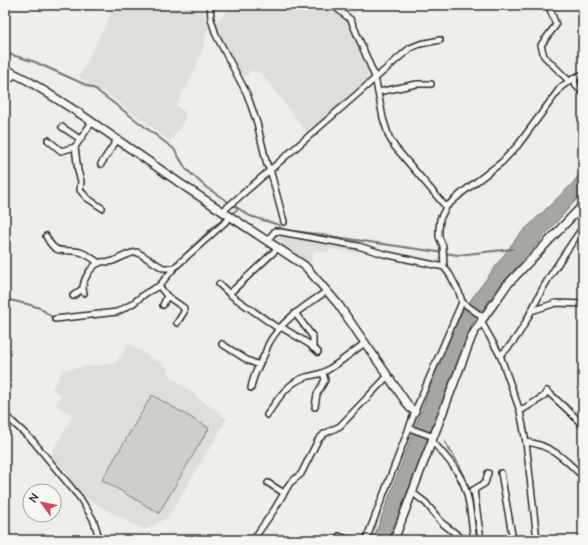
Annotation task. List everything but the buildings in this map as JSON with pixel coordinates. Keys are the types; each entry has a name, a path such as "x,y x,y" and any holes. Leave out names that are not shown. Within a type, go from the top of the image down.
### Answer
{"street":[{"path":"210,5 211,19 216,35 247,94 257,123 267,165 270,169 284,222"},
{"path":"334,5 351,20 375,77 383,118 389,136 395,147 446,207"},
{"path":"551,5 550,9 556,25 541,45 544,56 569,81"},
{"path":"56,319 117,312 159,286 171,268 228,213 234,201 375,77 410,48 420,44 440,40"},
{"path":"5,69 27,80 92,122 184,186 228,213 305,266 338,304 410,408 415,411"},
{"path":"5,89 5,84 15,74"},
{"path":"538,540 526,442 520,411 500,355 480,318 463,304 459,292 444,264 444,250 439,237 438,229 440,219 446,207 502,162 518,145 561,87 583,74"},
{"path":"574,78 576,86 583,93"},
{"path":"378,92 417,84 431,84"},
{"path":"48,140 61,151 74,147 92,122"},
{"path":"62,127 80,138"},
{"path":"101,164 117,140"},
{"path":"74,147 81,181 80,190 87,198 102,208"},
{"path":"394,540 413,493 432,438 480,318 498,299 506,286 583,205"},
{"path":"500,355 508,348 532,311 543,289 583,227"},
{"path":"267,241 275,230 358,246 384,254 444,264"},
{"path":"46,236 48,242 58,251 78,252 99,263"},
{"path":"230,293 278,248"},
{"path":"73,296 83,291 84,282 91,268 99,263 111,262 132,252 137,252 163,268 171,268"},
{"path":"219,284 280,328 318,352"},
{"path":"159,286 167,296 184,308 184,312 177,323"},
{"path":"251,388 253,377 268,344 280,328 295,313 327,292"},
{"path":"163,305 167,296"},
{"path":"532,311 556,303 583,304"},
{"path":"366,540 412,428 415,411 463,304"},
{"path":"295,313 313,337 313,348"},
{"path":"267,415 280,395 294,382 306,377 323,373 365,343"},
{"path":"222,344 259,365"},
{"path":"315,408 317,394 325,380 323,373"},
{"path":"254,540 290,483 301,474 318,440 324,434 340,426 389,377"},
{"path":"520,411 543,397 547,391 583,426"},
{"path":"5,414 33,440 80,498 93,519 98,540"},
{"path":"412,428 432,438 451,462 465,487 471,492 481,540"},
{"path":"526,442 538,443 550,449 562,457 583,477"},
{"path":"501,473 513,540"},
{"path":"471,492 485,483 488,474"},
{"path":"268,483 284,493"},
{"path":"413,493 426,503 442,523 464,540 474,538 471,492"},
{"path":"339,536 349,540"}],"shaded area":[{"path":"116,5 191,5 204,13 208,29 202,51 193,75 176,105 185,112 184,123 170,141 109,95 79,78"},
{"path":"235,5 330,5 349,22 371,76 307,133 261,73 251,71 243,79 218,36 215,23"},
{"path":"583,170 583,192 500,286 473,322 389,540 373,540 442,355 462,312 518,236 572,184"},
{"path":"276,233 357,248 357,253 330,249 328,253 315,250 311,260 308,261 274,243"},
{"path":"129,344 167,367 171,377 227,419 168,517 147,529 136,526 82,496 50,456 73,416 56,405 61,395 52,389 63,370 116,363"},
{"path":"152,395 209,428 159,513 102,480"}],"waterway":[{"path":"5,54 35,62 95,89 174,149 186,169 207,188 250,216 279,225 281,229 458,255 512,249"},
{"path":"231,214 238,209"},
{"path":"174,265 214,226 227,217"},
{"path":"164,277 170,269"},
{"path":"5,299 40,308 55,318"},
{"path":"445,442 460,467 470,491"}]}
